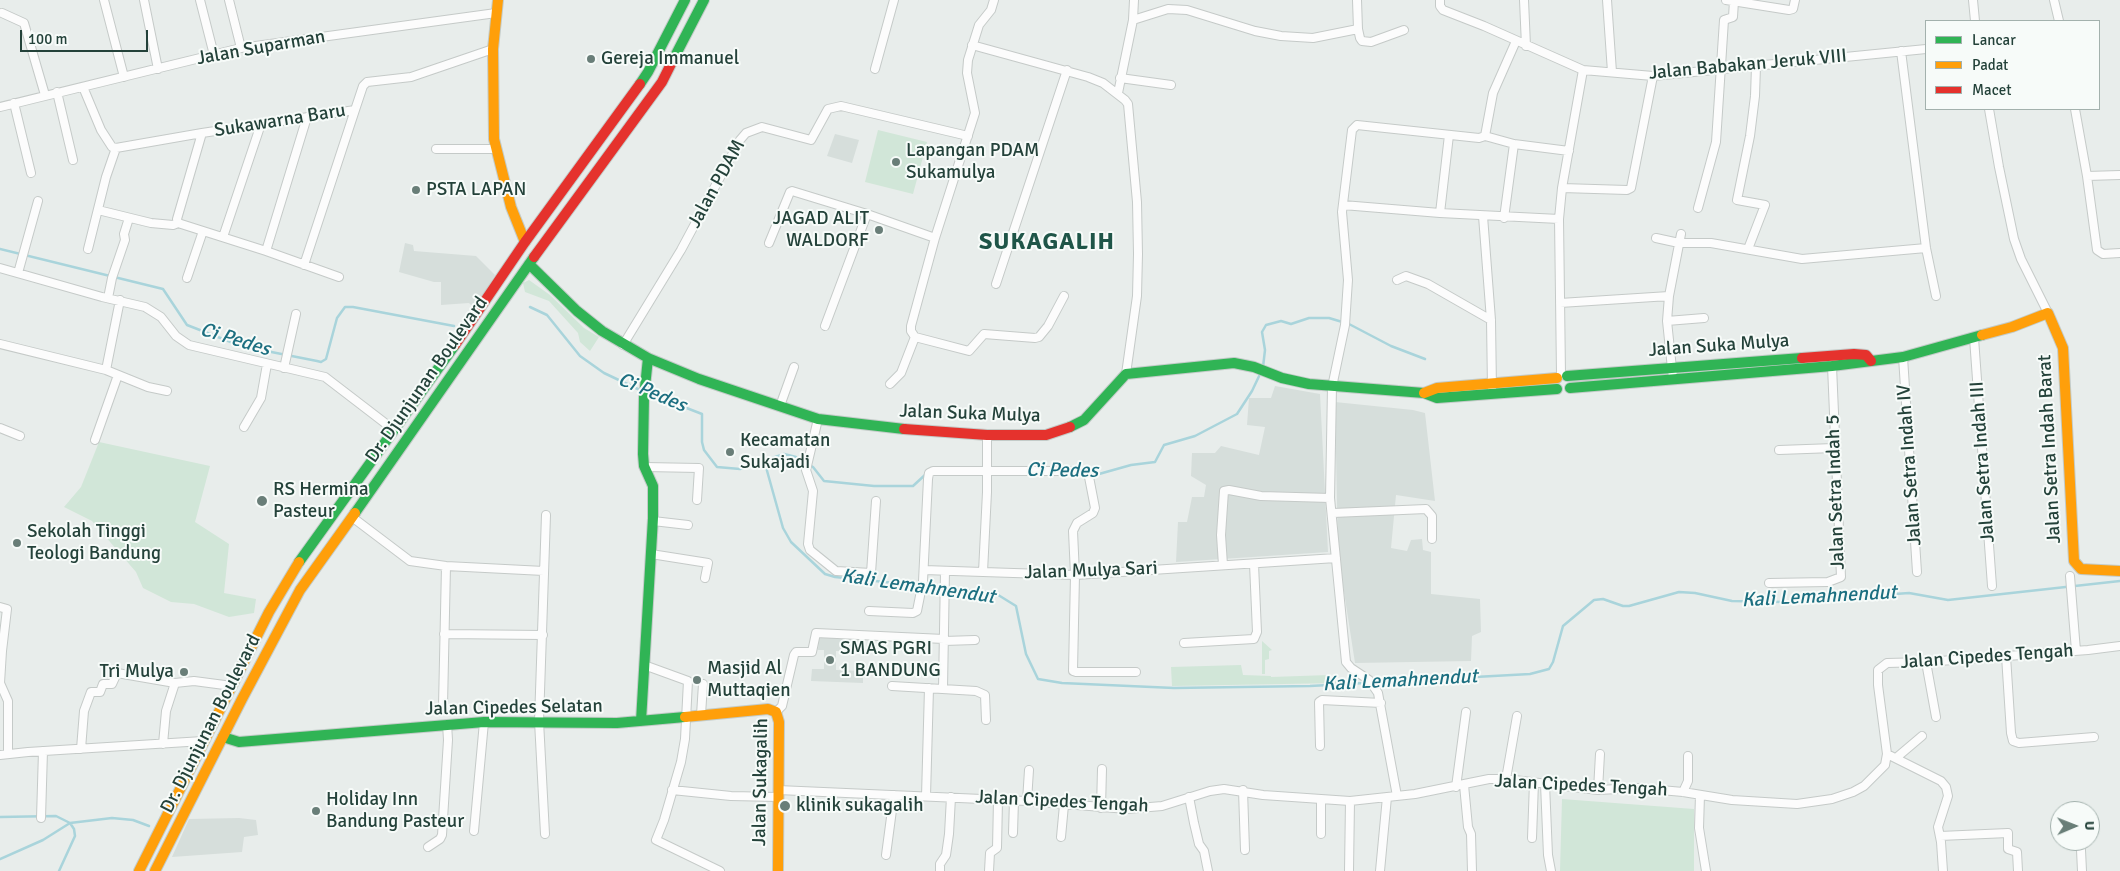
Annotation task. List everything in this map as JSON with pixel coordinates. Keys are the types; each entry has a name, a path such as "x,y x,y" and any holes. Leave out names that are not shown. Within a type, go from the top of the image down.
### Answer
{"main road":[{"path":"498,0 493,49 494,139 511,207 525,242"},
{"name":"Dr. Djunjunan Boulevard","path":"140,871 203,741 269,612 296,566 472,322 525,242 648,72 685,0"},
{"name":"Dr. Djunjunan Boulevard","path":"155,871 292,603 529,264 662,82 704,0"},
{"name":"Jalan Suka Mulya","path":"529,264 577,311 623,345 648,358 699,379 818,419 887,428 987,435 1046,435 1074,426 1091,413 1126,374 1234,363 1254,367 1290,381 1332,387 1424,393 1437,398 1557,389"},
{"name":"Jalan Suka Mulya","path":"1570,388 1832,366 1903,357 1974,338 2048,313"},
{"name":"Jalan Setra Indah Barat","path":"2048,313 2063,348 2074,560 2076,566 2082,569 2120,571"},
{"name":"Jalan Suka Mulya","path":"1424,393 1437,388 1672,366 1854,354 1866,355 1871,361"},
{"path":"641,721 653,522 653,486 645,467 643,454 648,358"},
{"path":"1562,376 1572,382 1570,388 1561,392 1557,389 1555,382 1562,376"},
{"name":"Jalan Cipedes Selatan","path":"223,737 239,742 448,724 539,721 600,724 768,709 776,712"},
{"name":"Jalan Sukagalih","path":"776,712 779,722 778,871"}],"street":[{"path":"104,0 124,77"},
{"path":"144,0 158,69"},
{"path":"200,0 214,55"},
{"path":"229,0 241,48"},
{"path":"875,69 894,0"},
{"path":"890,384 901,373 915,337 911,326 935,238 976,108 967,73 972,45 980,25 991,10 994,0"},
{"path":"1118,94 1133,20 1134,0"},
{"path":"1357,0 1358,29 1362,41 1371,42 1404,30"},
{"name":"Jalan Babakan Jeruk VIII","path":"1440,0 1440,6 1443,10 1583,70 1653,76 1925,49"},
{"path":"1524,0 1526,46"},
{"path":"1607,0 1612,72"},
{"path":"1698,208 1716,142 1724,20 1733,17 1730,0 1789,10 1794,6 1795,0"},
{"path":"1973,0 1975,20"},
{"path":"2054,0 2059,20"},
{"path":"1133,20 1168,9 1177,9 1187,10 1248,29 1281,36 1313,38 1358,29"},
{"path":"1,12 24,24 45,95"},
{"name":"Jalan Suparman","path":"0,107 241,48 496,13"},
{"path":"1485,136 1493,93 1516,41"},
{"path":"972,45 1067,70 1103,83 1128,104 1137,202 1136,296 1126,374"},
{"name":"Sukawarna Baru","path":"116,148 355,110 363,86 367,82 410,77 493,49"},
{"path":"1901,51 1926,248 1936,296"},
{"path":"1748,249 1765,206 1737,200 1750,136 1755,96 1756,66"},
{"path":"996,284 1067,70"},
{"path":"1562,376 1559,219 1562,188 1583,70"},
{"path":"1562,188 1627,190 1631,188 1653,76"},
{"path":"1120,78 1171,85"},
{"path":"83,87 101,130 112,147 116,148 106,177 88,249"},
{"path":"57,92 73,160"},
{"path":"14,103 31,173"},
{"name":"Jalan PDAM","path":"623,345 681,250 740,140 746,133 762,127 811,140 828,109 842,106 968,136"},
{"path":"304,265 355,110"},
{"name":"Jalan Setra Indah Barat","path":"1989,110 2014,240 2048,313"},
{"path":"2075,110 2087,176 2097,250 2103,254 2120,254"},
{"path":"266,251 307,117"},
{"path":"223,237 261,124"},
{"path":"1397,796 1378,693 1369,680 1351,668 1346,662 1333,513 1330,498 1332,387 1345,322 1348,280 1342,229 1343,205 1354,127 1357,125 1479,138 1485,136 1514,144 1569,151"},
{"path":"178,223 177,219 202,133"},
{"path":"1440,213 1449,135"},
{"path":"1504,218 1514,144"},
{"path":"436,149 496,149"},
{"path":"2087,176 2120,174"},
{"path":"769,243 792,190 935,238"},
{"path":"18,273 38,201"},
{"path":"1343,205 1504,218 1559,219"},
{"path":"98,210 152,223 178,223 339,277"},
{"path":"825,326 867,214"},
{"path":"1483,216 1491,320 1493,394"},
{"path":"105,297 125,240 124,234 129,218"},
{"path":"188,278 203,231"},
{"path":"1673,378 1667,321 1668,296 1681,234"},
{"path":"1656,238 1679,243 1711,242 1802,259 1926,248"},
{"path":"0,268 146,307 158,314 176,336 189,346 317,375 330,380 394,430"},
{"path":"1398,280 1406,276 1428,284 1491,320"},
{"path":"915,337 969,351 984,334 1029,338 1039,337 1048,326 1064,296"},
{"path":"1560,303 1668,296"},
{"path":"106,370 120,300"},
{"path":"284,368 296,314"},
{"path":"1667,321 1704,318"},
{"name":"Jalan Setra Indah III","path":"1974,338 1992,586"},
{"path":"0,344 106,370 148,387 167,391"},
{"name":"Jalan Setra Indah IV","path":"1903,357 1916,572"},
{"path":"244,427 261,398 267,364"},
{"path":"780,406 794,366"},
{"name":"Jalan Setra Indah 5","path":"1770,583 1828,582 1841,576 1834,448 1832,366"},
{"path":"95,440 118,375"},
{"path":"818,419 806,470 813,493 808,548 836,571 872,572 876,501"},
{"path":"0,428 20,436"},
{"path":"983,572 987,435"},
{"path":"1779,450 1834,448"},
{"path":"645,467 699,468 697,500"},
{"path":"869,611 913,613 917,611 924,570 929,473 938,470 987,472 1082,471 1087,473 1091,485 1094,511 1077,523 1073,531 1075,575 1074,672 1136,672"},
{"path":"1223,565 1221,535 1224,491 1261,496 1330,498"},
{"path":"1333,513 1426,509 1432,516 1432,539"},
{"path":"545,834 539,721 546,515"},
{"path":"352,517 410,561 446,566 544,572"},
{"path":"653,522 688,524"},
{"path":"651,554 708,563 705,578"},
{"name":"Jalan Mulya Sari","path":"924,570 1075,575 1336,558"},
{"path":"1184,643 1252,639 1256,637 1254,564"},
{"path":"443,706 446,566"},
{"path":"943,689 945,571"},
{"path":"2070,584 2076,651"},
{"path":"0,607 7,609 0,683 8,702 4,755 203,741"},
{"name":"Jalan Sukagalih","path":"776,712 782,706 794,655 796,652 812,652 816,632 944,640"},
{"path":"444,634 542,635"},
{"path":"944,640 975,640"},
{"name":"Jalan Cipedes Tengah","path":"672,790 731,796 778,794 926,796 1014,800 1101,808 1148,808 1162,806 1210,790 1243,790 1263,795 1350,801 1397,796 1460,786 1489,779 1506,779 1598,790 1638,788 1683,792 1732,800 1784,804 1832,799 1864,786 1885,765 1887,754 1878,685 1878,670 1887,663 1926,662 2120,646"},
{"path":"2006,656 2010,733 2013,741 2019,743 2094,737"},
{"path":"1926,662 1936,717"},
{"path":"644,665 688,681 685,738 681,762 664,820 656,840 720,871"},
{"path":"81,749 84,712 91,692 100,692 103,684 112,684 117,673 174,683 204,681 232,686"},
{"path":"162,744 165,717 174,683"},
{"path":"701,716 703,684"},
{"path":"892,686 976,691 985,695 986,720"},
{"path":"926,796 929,688"},
{"path":"1320,746 1319,702 1322,700 1381,703"},
{"path":"1466,712 1460,786 1471,834 1472,871"},
{"path":"1506,779 1517,716"},
{"path":"474,830 484,722"},
{"path":"428,847 440,839 442,835 448,724"},
{"path":"1896,758 1922,736"},
{"path":"41,816 43,751"},
{"path":"1598,790 1600,754"},
{"path":"1887,754 1941,781 1946,787 1948,796 1938,827 1942,871"},
{"path":"1683,792 1688,781 1688,756"},
{"path":"1101,808 1102,769"},
{"path":"1027,801 1029,770"},
{"path":"1532,838 1534,782"},
{"path":"1545,784 1550,871"},
{"path":"1243,790 1245,850"},
{"path":"1700,795 1699,828 1706,871"},
{"path":"886,854 894,796"},
{"path":"940,871 940,864 946,856 951,797"},
{"path":"1189,797 1197,837 1204,851 1208,871"},
{"path":"1380,871 1386,797"},
{"path":"1321,799 1322,834"},
{"path":"989,871 990,853 997,848 998,800"},
{"path":"1013,833 1014,800"},
{"path":"1349,871 1350,801"},
{"path":"1061,837 1064,805"},
{"path":"1940,836 2008,832 2008,849 2017,852 2018,871"},
{"path":"2082,851 2082,871"}],"shaded area":[{"path":"835,134 859,140 852,163 827,156"},
{"path":"405,243 413,245 414,251 476,256 495,275 475,309 469,303 441,305 441,282 434,282 399,272"},
{"path":"1275,386 1320,394 1328,552 1176,562 1178,522 1187,522 1192,497 1204,497 1206,485 1191,476 1192,453 1215,453 1221,446 1259,455 1265,427 1247,425 1249,398 1271,398"},
{"path":"1335,402 1413,410 1425,413 1435,501 1396,495 1391,548 1407,551 1411,540 1422,539 1423,550 1431,552 1431,594 1480,599 1481,632 1472,636 1471,661 1355,663 1338,553"},
{"name":"SMAS PGRI 1 BANDUNG","path":"819,636 865,638 864,652 836,651 836,670 863,671 863,683 811,681 812,669 824,669 824,650 818,650"},
{"path":"239,818 256,820 258,835 244,837 242,852 172,857 189,819"}],"green space":[{"name":"Lapangan PDAM Sukamulya","path":"878,130 927,142 913,194 865,182"},
{"path":"529,280 550,295 584,328 599,337 590,351 580,342 578,333 549,301 525,292 523,283"},
{"path":"99,442 210,466 195,522 229,544 224,593 256,599 254,613 229,617 194,604 171,602 143,588 136,572 92,521 64,507 81,487"},
{"path":"1262,641 1272,650 1269,651 1269,659 1265,660 1265,674 1262,674"},
{"path":"1241,665 1243,675 1271,677 1329,675 1340,683 1172,686 1171,667"},
{"path":"1562,799 1694,809 1694,871 1560,871"}],"waterway":[{"name":"Ci Pedes","path":"0,249 163,289 187,325 241,346 321,362 326,359 337,318 345,307 454,326"},
{"name":"Ci Pedes","path":"530,307 547,315 580,356 604,373 642,391"},
{"name":"Ci Pedes","path":"1263,367 1265,350 1262,332 1266,325 1281,321 1291,324 1309,318 1329,318 1349,324 1391,346 1425,359"},
{"name":"Ci Pedes","path":"1089,472 1099,474 1131,465 1155,462 1164,445 1195,436 1237,414 1252,391 1261,372"},
{"name":"Ci Pedes","path":"648,393 702,414 702,442 704,450 717,467 740,469 784,454 796,457 813,467 824,481 874,486 913,486 926,474"},
{"name":"Kali Lemahnendut","path":"764,460 783,528 791,542 825,574 835,577 995,593 1016,606 1026,654 1038,679 1062,683 1174,688 1310,686 1530,674 1549,669 1553,662 1563,626 1594,600 1603,599 1623,606 1629,606 1679,592 1695,593 1732,601 1784,602 1909,593 1948,600 2120,581"},
{"path":"0,817 56,816 70,823 74,829 75,836 59,871"},
{"path":"0,859 43,840 70,823 112,818 133,820 149,826"}],"traffic: fast":[{"path":"640,84 685,0"},
{"path":"672,62 704,0"},
{"path":"355,513 534,257"},
{"path":"529,264 577,311 602,331 648,358 699,379 818,419 904,429"},
{"path":"1570,388 1832,366 1903,357 1982,335"},
{"path":"299,562 455,345"},
{"path":"641,721 653,518 653,486 644,466 643,454 644,397 648,358"},
{"path":"1567,376 1802,358"},
{"path":"1070,427 1084,420 1126,374 1234,363 1254,367 1282,378 1309,384 1424,393 1437,398 1557,389"},
{"path":"223,737 239,742 484,722 617,723 685,717"}],"traffic: slow":[{"path":"498,0 493,49 494,139 511,207 525,242"},
{"path":"1982,335 2012,327 2048,313 2063,348 2074,561 2081,569 2120,571"},
{"path":"1424,393 1437,388 1557,378"},
{"path":"155,871 242,699 300,590 355,513"},
{"path":"139,871 269,612 299,562"},
{"path":"685,717 768,709 776,712 779,722 778,871"}],"traffic: jam":[{"path":"534,257 662,82 672,62"},
{"path":"455,345 525,242 640,84"},
{"path":"1802,358 1854,354 1866,355 1871,361"},
{"path":"904,429 987,435 1046,435 1070,427"}],"place":[{"name":"Gereja Immanuel","path":"591,59"},
{"name":"Lapangan PDAM Sukamulya","path":"896,162"},
{"name":"PSTA LAPAN","path":"416,190"},
{"name":"JAGAD ALIT WALDORF","path":"879,230"},
{"name":"Kecamatan Sukajadi","path":"730,452"},
{"name":"RS Hermina Pasteur","path":"262,501"},
{"name":"Sekolah Tinggi Teologi Bandung","path":"17,543"},
{"name":"SMAS PGRI 1 BANDUNG","path":"830,660"},
{"name":"Tri Mulya","path":"184,672"},
{"name":"Masjid Al Muttaqien","path":"697,680"},
{"name":"klinik sukagalih","path":"785,806"},
{"name":"Holiday Inn Bandung Pasteur","path":"316,811"}],"district":[{"name":"SUKAGALIH","path":"1047,243"}]}
